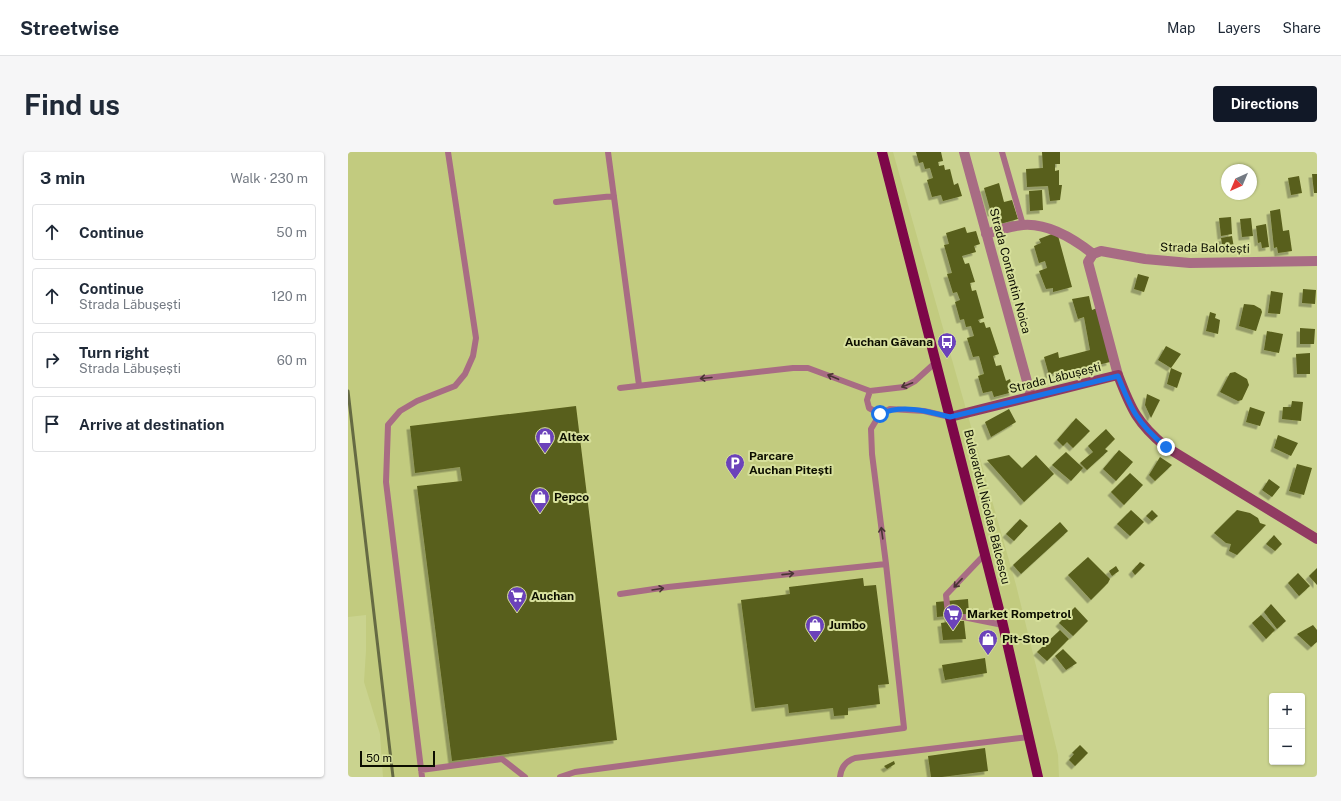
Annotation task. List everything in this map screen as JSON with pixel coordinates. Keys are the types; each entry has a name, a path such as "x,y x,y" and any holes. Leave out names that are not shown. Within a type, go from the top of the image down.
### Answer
{"main road":[{"name":"Bulevardul Nicolae Bălcescu","path":"882,152 1003,625 1038,777"}],"street":[{"name":"Strada Contantin Noica","path":"964,152 1031,396"},
{"path":"986,234 1023,224 1046,226 1082,245 1093,254 1088,262 1118,376"},
{"name":"Strada Balotești","path":"1093,254 1101,251 1145,259 1190,263 1317,261"},
{"name":"Strada Lăbușești","path":"950,417 1118,376 1129,404 1138,420 1151,435 1166,447 1317,539"}],"lane":[{"path":"448,152 476,338 473,356 465,374 455,386 417,401 400,412 388,425 386,482 421,774 502,759 525,777"},
{"path":"608,152 639,385"},
{"path":"1002,152 1023,224"},
{"path":"556,202 614,196"},
{"path":"620,388 793,368 808,368 870,391 904,387 915,381 936,362"},
{"path":"870,391 867,400 869,408 880,414"},
{"path":"560,777 575,772 904,728 872,450 871,428 880,414 890,410 924,411 950,417"},
{"path":"985,554 946,595 948,614 1003,625"},
{"path":"620,594 668,587 886,564"},
{"path":"840,777 844,765 855,758 1029,738"}],"shaded area":[{"path":"348,152 893,152 1016,585 1058,755 1059,777 383,777 380,734 364,682 366,615 348,617"}],"building":[{"path":"916,152 941,152 943,161 938,162 939,166 944,165 945,170 950,169 954,185 958,183 962,196 943,201 941,195 932,197 927,180 933,178 930,168 925,169 923,162 919,163"},
{"path":"1042,152 1060,152 1060,164 1055,164 1055,171 1059,170 1059,185 1062,185 1060,200 1050,201 1048,186 1027,187 1026,169 1043,168"},
{"path":"1312,174 1317,174 1317,193 1314,193"},
{"path":"1299,176 1302,193 1291,195 1288,178"},
{"path":"999,183 1004,202 1012,200 1018,219 1000,224 996,211 991,213 984,188"},
{"path":"1042,190 1043,210 1030,211 1029,191"},
{"path":"1280,209 1283,231 1289,230 1292,251 1278,253 1277,247 1274,248 1270,211"},
{"path":"1231,217 1232,234 1221,236 1219,218"},
{"path":"1251,218 1253,236 1242,237 1240,219"},
{"path":"1266,224 1269,247 1262,248 1261,242 1258,243 1256,226"},
{"path":"965,227 967,233 976,231 980,244 974,246 976,252 962,256 965,264 969,263 975,282 970,283 972,291 976,290 984,318 978,320 980,323 984,322 986,328 990,327 999,354 993,356 996,366 1001,365 1006,381 1010,379 1013,392 994,397 992,391 983,393 978,376 984,374 979,356 973,357 967,338 974,336 971,326 966,327 964,319 960,320 955,302 960,300 957,292 953,293 947,274 952,273 944,245 949,244 946,233"},
{"path":"1057,232 1072,287 1053,292 1053,288 1046,289 1039,271 1047,268 1045,261 1039,263 1034,246 1041,243 1039,239"},
{"path":"1232,236 1234,248 1223,249 1221,238"},
{"path":"1138,274 1149,277 1144,292 1134,289"},
{"path":"1303,289 1316,290 1315,304 1302,303"},
{"path":"1271,291 1283,293 1280,314 1268,313"},
{"path":"1089,296 1092,310 1097,308 1110,362 1061,374 1060,371 1049,375 1044,357 1058,352 1059,358 1090,350 1084,317 1078,319 1072,299"},
{"path":"1244,304 1254,305 1261,309 1262,312 1256,331 1239,326"},
{"path":"1210,312 1216,314 1215,318 1220,320 1218,334 1206,331"},
{"path":"1300,328 1315,329 1314,344 1300,344"},
{"path":"1267,331 1283,334 1279,353 1264,350"},
{"path":"1166,346 1181,354 1171,368 1158,360"},
{"path":"1310,353 1310,374 1297,374 1296,354"},
{"path":"1171,368 1182,373 1177,388 1167,384"},
{"path":"1235,372 1247,379 1249,385 1242,400 1238,401 1220,392 1230,373"},
{"path":"1147,394 1160,400 1151,418 1145,405"},
{"path":"1292,401 1303,402 1301,421 1282,419 1283,407 1291,407"},
{"name":"Auchan","path":"576,406 617,740 452,761 417,486 462,481 460,467 415,473 410,426"},
{"path":"1250,407 1265,412 1260,426 1246,422"},
{"path":"1009,409 1016,422 991,437 985,422"},
{"path":"1076,418 1090,431 1073,448 1067,442 1063,446 1057,440"},
{"path":"1106,429 1115,439 1105,449 1108,451 1087,470 1080,463 1093,452 1088,446"},
{"path":"1278,435 1298,443 1291,456 1274,448"},
{"path":"1119,450 1133,462 1116,481 1103,469"},
{"path":"1066,452 1083,468 1071,481 1052,465"},
{"path":"1009,455 1022,468 1036,455 1054,474 1024,502 987,460"},
{"path":"1160,457 1172,465 1155,481 1149,475"},
{"path":"1297,464 1312,468 1304,495 1289,491"},
{"path":"1130,473 1143,485 1124,505 1111,492"},
{"path":"1269,479 1280,487 1272,497 1262,490"},
{"path":"1131,510 1144,522 1130,536 1117,524"},
{"path":"1152,510 1158,516 1152,521 1146,516"},
{"path":"1237,510 1250,513 1258,518 1260,523 1266,525 1237,555 1229,551 1231,544 1226,543 1214,533"},
{"path":"1020,519 1028,526 1014,541 1006,534"},
{"path":"1060,522 1068,531 1021,574 1013,565"},
{"path":"1274,535 1282,544 1275,551 1266,544"},
{"path":"1088,557 1110,579 1108,583 1091,600 1068,575"},
{"path":"1140,562 1145,565 1135,575 1132,571"},
{"path":"1116,566 1119,571 1112,576 1109,571"},
{"path":"1317,568 1317,585 1309,576"},
{"path":"1298,573 1310,586 1299,596 1288,583"},
{"name":"Jumbo","path":"863,578 864,586 876,585 889,684 878,685 880,704 848,708 848,715 834,716 833,708 789,713 788,704 755,708 741,600 790,594 789,587"},
{"path":"968,599 969,614 959,615 960,621 964,621 966,639 943,640 941,623 948,622 948,616 937,617 936,602"},
{"path":"1271,604 1286,621 1277,629 1264,612"},
{"path":"1075,607 1088,621 1073,636 1059,623"},
{"path":"1261,615 1275,630 1266,639 1252,623"},
{"path":"1313,625 1317,630 1317,642 1311,647 1297,634"},
{"path":"1060,630 1069,639 1047,661 1037,652"},
{"path":"1063,649 1077,663 1066,670 1055,656"},
{"path":"985,658 987,673 945,680 942,665"},
{"path":"1080,745 1088,753 1075,766 1069,760 1074,754 1072,753"},
{"path":"985,748 988,771 931,777 928,756"},
{"path":"894,761 895,764 887,769 884,766"}],"railway":[{"path":"348,391 393,777"}],"place":[{"name":"Auchan Găvana","path":"947,359"},
{"name":"Altex","path":"545,454"},
{"name":"Parcare Auchan Pitești","path":"735,480"},
{"name":"Pepco","path":"540,514"},
{"name":"Auchan","path":"517,613"},
{"name":"Market Rompetrol","path":"953,631"},
{"name":"Jumbo","path":"815,642"},
{"name":"Pit-Stop","path":"988,656"}],"route":[{"path":"880,414 890,410 911,410 924,411 950,417 1118,376 1129,404 1138,420 1151,435 1166,447"}]}
